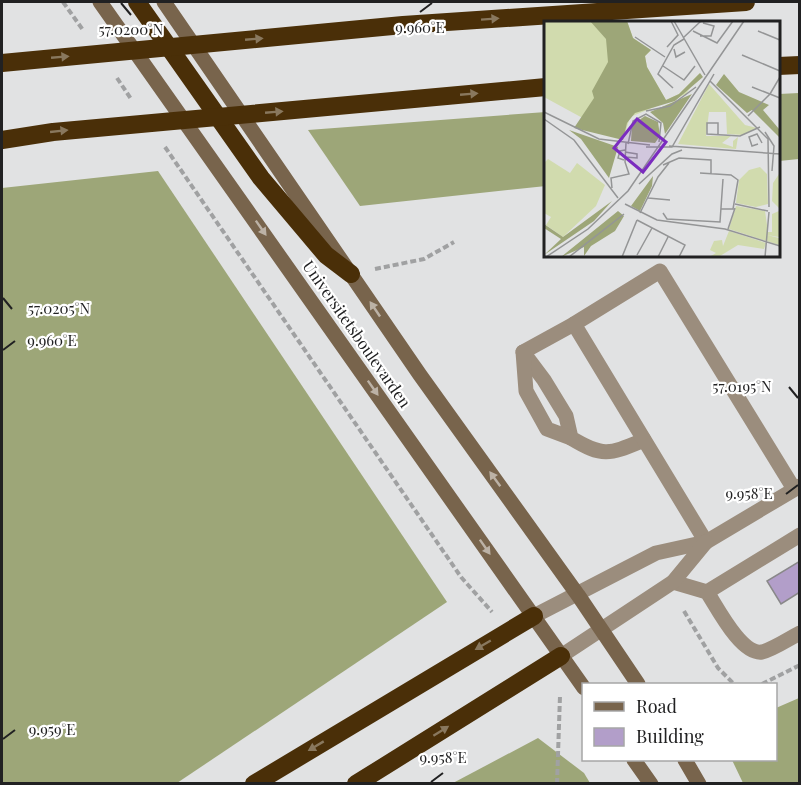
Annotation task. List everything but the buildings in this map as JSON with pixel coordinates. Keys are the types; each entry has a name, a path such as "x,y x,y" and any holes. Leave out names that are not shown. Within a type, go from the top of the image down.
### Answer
{"highway":[{"path":"137,2 261,178 318,247 351,274"},
{"path":"2,63 403,25 746,2"},
{"path":"780,66 800,65"},
{"path":"2,140 53,132 544,87"},
{"path":"254,783 534,616"},
{"path":"356,783 561,656"}],"main road":[{"name":"Universitetsboulevarden","path":"100,2 228,180 582,685"},
{"name":"Universitetsboulevarden","path":"164,2 427,384 578,595 637,683"},
{"path":"635,761 651,783"},
{"path":"686,761 699,783"}],"lane":[{"path":"523,352 574,324 660,271 797,487 706,542 656,553 534,616"},
{"path":"574,324 706,542"},
{"path":"523,352 544,380 566,416 571,438"},
{"path":"523,352 526,391 547,429 571,438 591,450 614,452 644,440"},
{"path":"707,592 800,536"},
{"path":"561,656 673,582 706,542"},
{"path":"673,582 707,592 740,641 750,650 761,652 800,633"}],"path":[{"path":"63,2 83,30"},
{"path":"117,78 137,107"},
{"path":"163,145 454,566"},
{"path":"351,274 424,258 454,242"},
{"path":"673,582 686,617 718,668 733,683"},
{"path":"556,783 561,656"},
{"path":"764,683 800,665"}],"green space":[{"path":"799,93 799,159 780,161 780,94"},
{"path":"544,112 544,186 360,206 308,130"},
{"path":"158,171 447,602 177,783 2,783 2,188"},
{"path":"799,698 799,783 743,783 732,761 777,761 777,708"},
{"path":"538,738 584,773 590,783 453,783"}]}
